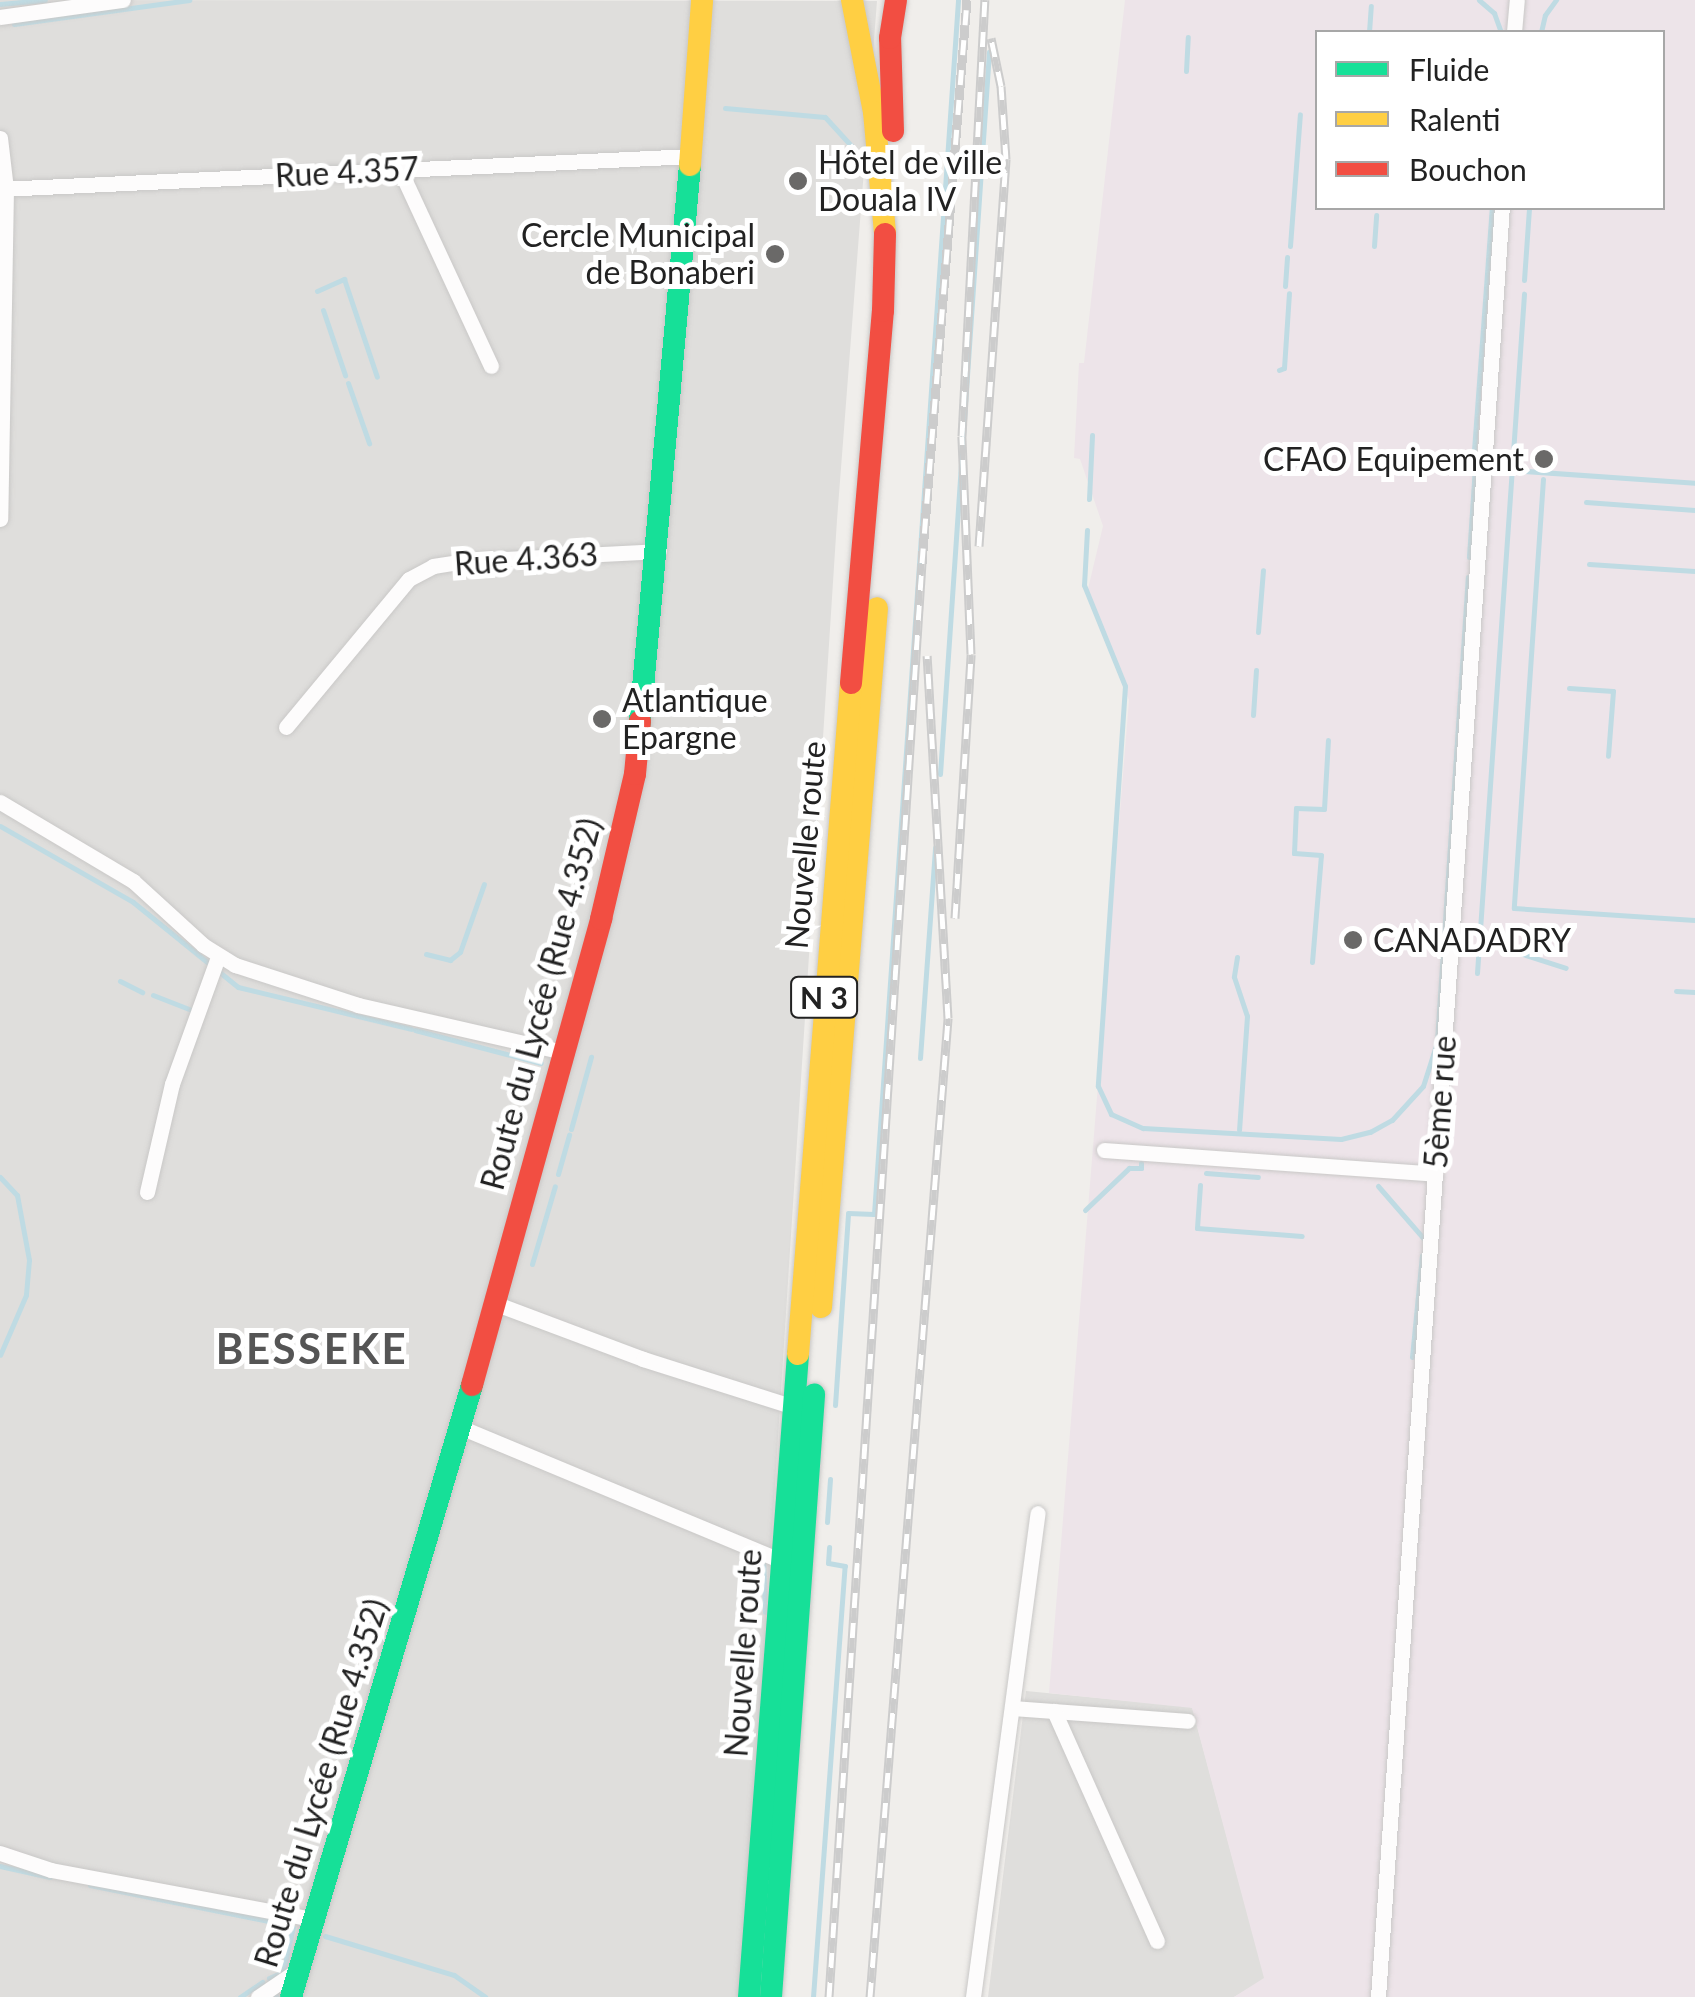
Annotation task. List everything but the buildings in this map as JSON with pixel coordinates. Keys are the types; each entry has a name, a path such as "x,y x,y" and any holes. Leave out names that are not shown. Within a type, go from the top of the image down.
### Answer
{"main road":[{"name":"Route du Lycée (Rue 4.352)","path":"291,1997 460,1427 564,1052 635,774 659,551 693,156 702,0"},
{"name":"Nouvelle route","path":"771,1997 809,1338 883,312 885,239 874,112 862,33 852,0"},
{"name":"Nouvelle route","path":"750,1997 794,1407 809,1338 901,309 904,238 891,107 890,38 896,0"}],"street":[{"path":"0,18 123,0"},
{"path":"1514,30 1516,0"},
{"path":"0,138 0,518"},
{"name":"Rue 4.357","path":"3,189 693,156"},
{"path":"400,170 491,366"},
{"name":"5ème rue","path":"1378,1997 1502,210"},
{"name":"Rue 4.363","path":"286,727 410,579 433,566 463,561 659,551"},
{"path":"0,802 133,881 218,958 358,1006 564,1052"},
{"path":"147,1192 172,1084 218,958"},
{"path":"1104,1150 1435,1174"},
{"path":"494,1303 643,1360 794,1407"},
{"path":"460,1427 782,1562"},
{"path":"973,1997 1038,1513"},
{"path":"1013,1708 1188,1721"},
{"path":"1054,1711 1157,1941"},
{"path":"0,1853 51,1870 314,1919"},
{"path":"258,1997 299,1969"}],"shaded area":[{"path":"0,0 877,1 837,520 742,1997 0,1997"},
{"path":"1125,0 1695,0 1695,1997 1234,1997 1264,1978 1192,1708 1049,1693 1129,700 1087,593 1103,526 1080,459 1074,458 1079,363 1084,363"},
{"path":"1026,1691 1192,1707 1265,1979 1234,1997 988,1997"}],"waterway":[{"path":"0,4 45,0"},
{"path":"14,24 189,0"},
{"path":"835,1405 848,1213 874,1214 958,0"},
{"path":"1479,0 1494,13 1500,30"},
{"path":"1541,30 1545,15 1556,0"},
{"path":"1369,30 1371,6"},
{"path":"1186,71 1188,37"},
{"path":"940,774 989,52"},
{"path":"725,108 825,117 856,151"},
{"path":"1290,246 1300,114"},
{"path":"1473,464 1492,210"},
{"path":"1524,280 1529,210"},
{"path":"1374,246 1376,215"},
{"path":"1285,286 1287,257"},
{"path":"317,291 344,279 377,377"},
{"path":"1279,370 1284,368 1289,293"},
{"path":"1477,973 1524,294"},
{"path":"323,310 345,375"},
{"path":"348,383 369,443"},
{"path":"1089,499 1092,435"},
{"path":"1469,557 1475,466"},
{"path":"1511,470 1695,483"},
{"path":"1543,479 1514,908 1695,920"},
{"path":"1586,502 1695,510"},
{"path":"1087,530 1084,585 1125,686 1098,1086 1111,1114 1143,1128 1341,1139 1370,1132 1392,1120 1423,1086 1437,1042 1468,577"},
{"path":"1589,564 1695,571"},
{"path":"1258,632 1263,570"},
{"path":"1253,715 1256,670"},
{"path":"1569,688 1613,691 1608,756"},
{"path":"1312,962 1321,855 1294,853 1296,808 1324,809 1328,740"},
{"path":"0,826 133,902 238,987 411,1029"},
{"path":"920,1058 935,848"},
{"path":"426,954 450,960 460,952 484,884"},
{"path":"1479,940 1566,968"},
{"path":"1237,957 1234,977 1247,1016 1239,1130"},
{"path":"120,981 142,992"},
{"path":"1676,991 1695,992"},
{"path":"153,995 194,1011"},
{"path":"415,1030 541,1063"},
{"path":"571,1129 591,1057"},
{"path":"558,1174 569,1135"},
{"path":"1085,1210 1129,1168 1141,1168 1141,1163"},
{"path":"1206,1173 1258,1177"},
{"path":"0,1177 17,1195 29,1260 26,1295 0,1355"},
{"path":"1200,1185 1197,1228 1302,1236"},
{"path":"532,1264 555,1186"},
{"path":"1378,1186 1424,1239"},
{"path":"1412,1357 1422,1255"},
{"path":"827,1522 830,1479"},
{"path":"813,1997 845,1566 828,1563 829,1547"},
{"path":"763,1555 765,1612"},
{"path":"0,1866 50,1877"},
{"path":"90,1885 278,1923"},
{"path":"269,1978 283,1972 293,1927"},
{"path":"325,1936 454,1975 485,1997"},
{"path":"240,1997 262,1982"}],"railway":[{"path":"829,1997 922,563 967,0"},
{"path":"955,918 971,654 962,436 985,0"},
{"path":"979,546 1006,159 1001,86 991,38"},
{"path":"870,1997 948,1018 927,656"}],"traffic: fast":[{"path":"640,721 690,165"},
{"path":"749,1997 798,1354"},
{"path":"291,1997 472,1385"},
{"path":"771,1997 814,1395"}],"traffic: slow":[{"path":"690,165 702,0"},
{"path":"852,0 874,112 885,234"},
{"path":"821,1307 877,608"},
{"path":"798,1354 851,683"}],"traffic: jam":[{"path":"893,131 890,38 896,0"},
{"path":"851,683 883,311 885,234"},
{"path":"472,1385 601,919 635,774 640,721"}],"place":[{"name":"Hôtel de ville Douala IV","path":"798,181"},
{"name":"Cercle Municipal de Bonaberi","path":"775,254"},
{"name":"CFAO Equipement","path":"1544,459"},
{"name":"Atlantique Epargne","path":"602,719"},
{"name":"CANADADRY","path":"1353,940"}],"district":[{"name":"BESSEKE","path":"312,1348"}]}
